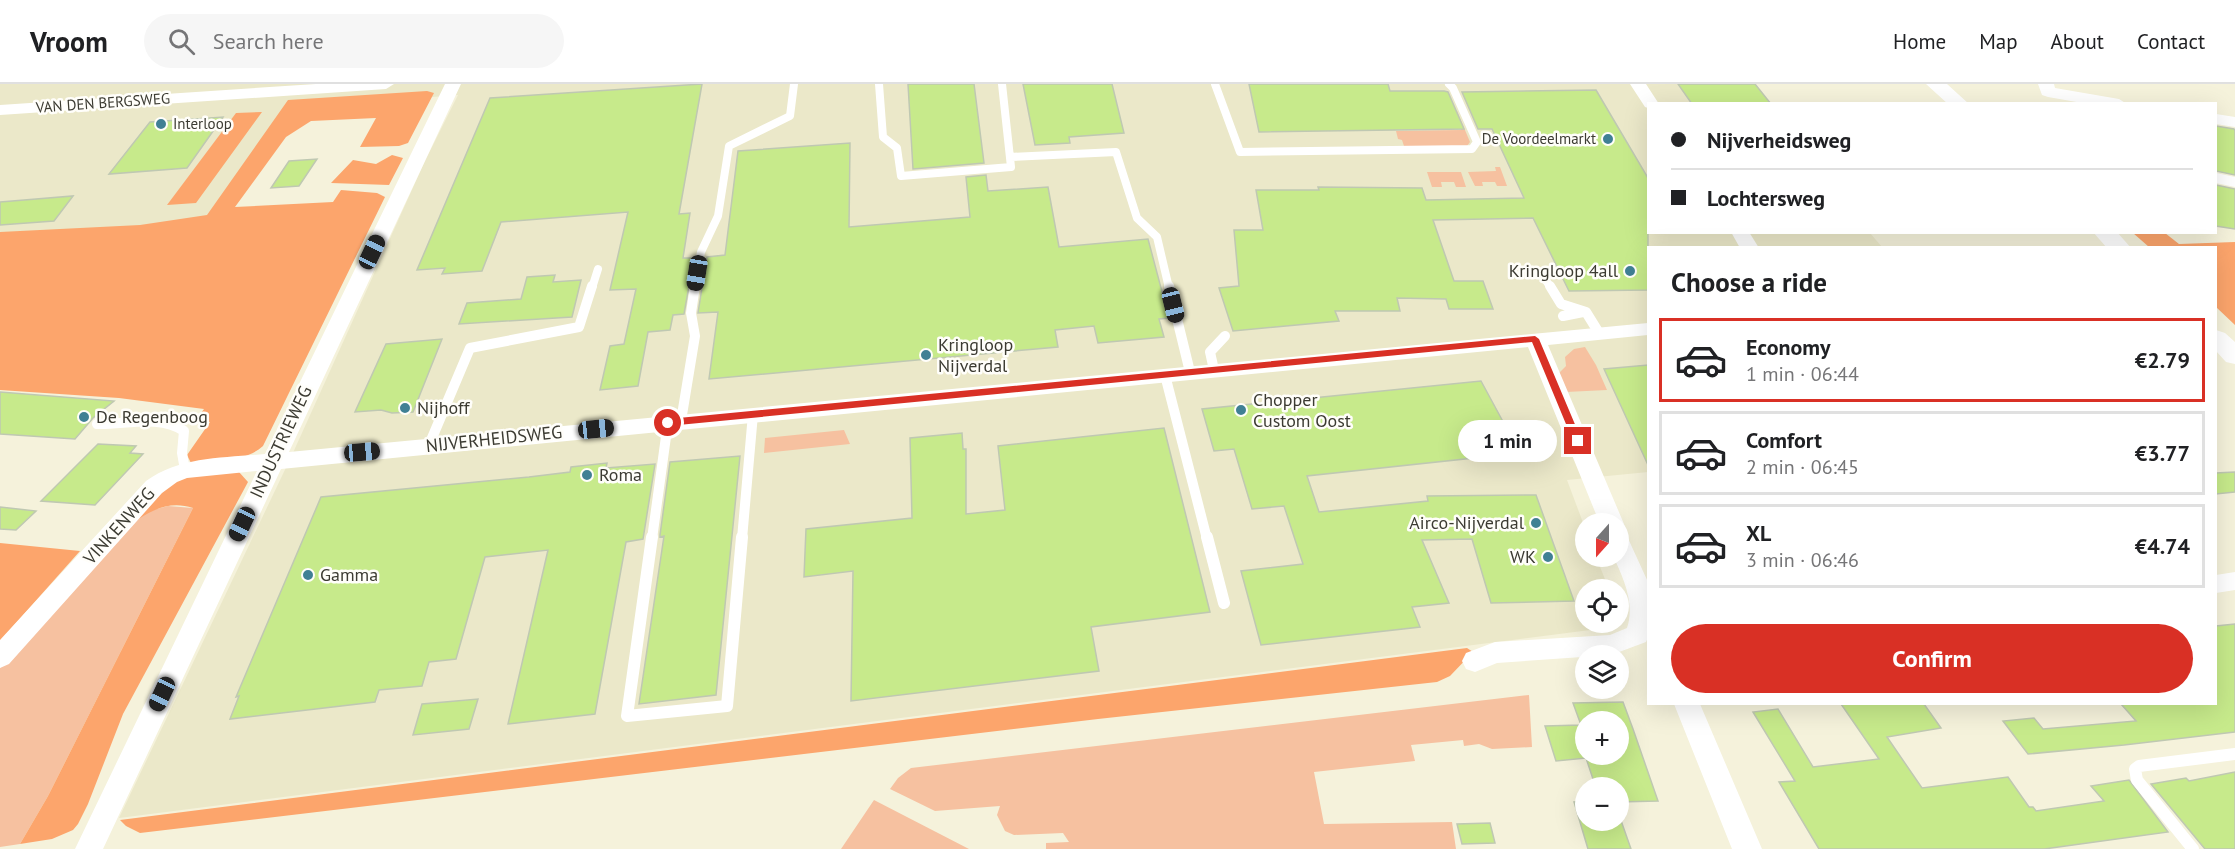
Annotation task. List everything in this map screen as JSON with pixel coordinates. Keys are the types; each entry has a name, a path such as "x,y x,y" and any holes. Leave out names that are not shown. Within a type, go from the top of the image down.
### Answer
{"street":[{"name":"VAN DEN BERGSWEG","path":"0,110 386,84"},
{"name":"INDUSTRIEWEG","path":"89,849 453,84"},
{"path":"1638,84 1650,102"},
{"path":"1935,84 1958,102"},
{"path":"1945,84 1966,102"},
{"path":"2046,84 2048,92 2107,102"},
{"path":"2217,119 2235,122"},
{"path":"2217,178 2235,182"},
{"path":"2106,234 2118,246"},
{"name":"NIJVERHEIDSWEG","path":"272,461 1647,328"},
{"path":"1535,339 1606,513"},
{"path":"2217,339 2235,356"},
{"name":"VINKENWEG","path":"0,657 154,487 169,476 184,470 272,461"},
{"path":"1475,661 1495,653 1611,645 1643,638 1642,602 1628,567"},
{"path":"2217,584 2235,582"},
{"path":"1687,705 1747,849"}],"lane":[{"path":"753,414 728,706 627,716 674,422 695,336 691,313 701,252 718,216 729,146 790,116 794,84"},
{"path":"879,84 883,137 897,148 901,176 1011,167 1002,84"},
{"path":"1215,84 1240,152 1472,149 1477,142 1453,88 1449,84"},
{"path":"1010,157 1116,152 1137,218 1157,237 1190,372"},
{"path":"429,446 470,348 579,327 598,269"},
{"path":"1543,276 1561,304 1586,312 1599,333"},
{"path":"1563,316 1586,312"},
{"path":"1214,370 1210,352 1225,336"},
{"path":"1164,375 1224,603"},
{"path":"97,424 117,425 137,422 174,424 181,427 184,431 182,453 184,470"},
{"path":"2193,849 2137,780 2135,769 2139,766 2235,754"}],"shaded area":[{"path":"0,84 1755,84 1769,102 1647,102 1647,234 1871,234 1881,246 1647,246 1647,472 1567,480 1579,513 1575,513 1575,567 1600,567 1605,579 1575,579 1575,632 119,818 292,455 425,161 458,95 304,107 208,232 0,243"},
{"path":"427,91 434,93 408,143 399,146 360,147 376,118 311,121 286,137 235,207 333,202 341,190 377,193 385,197 263,446 238,458 191,463 187,455 210,422 196,420 204,409 119,398 0,390 0,232 140,225 207,215 288,100"},
{"path":"1453,110 1457,111 1470,142 1467,146 1404,146 1402,140 1398,139 1396,131 1461,130"},
{"path":"262,112 196,203 167,205 236,113"},
{"path":"392,155 403,158 389,185 331,183 353,160 376,164"},
{"path":"1495,167 1500,167 1507,186 1497,186 1495,182 1482,182 1483,186 1475,186 1468,172 1496,171"},
{"path":"1427,172 1461,172 1466,187 1456,187 1454,182 1441,182 1442,187 1432,187"},
{"path":"2134,234 2166,234 2179,244 2235,242 2235,325 2217,308 2217,246 2148,246"},
{"path":"1585,347 1607,390 1566,392 1559,373 1566,366 1565,357 1574,349"},
{"path":"844,430 850,444 764,453 765,438"},
{"path":"239,472 248,482 123,714 78,824 73,830 52,839 20,844 48,796 193,508 172,505 162,507 118,534 153,494 184,475"},
{"path":"168,506 193,508 48,796 20,844 0,847 0,668 118,534 149,511"},
{"path":"0,543 80,551 0,641"},
{"path":"1467,648 1473,652 1450,676 1437,682 1098,719 140,833 120,820"},
{"path":"1529,695 1532,747 1492,749 1479,744 1464,746 1463,740 1411,745 1415,761 1314,772 1324,824 1452,822 1456,849 1046,849 1046,843 1069,842 1063,833 1014,835 1005,831 997,815 1000,806 935,811 890,789 898,778 911,768"},
{"path":"874,800 969,849 841,849"}],"building":[{"path":"702,84 679,214 690,213 683,258 694,258 684,314 673,315 670,330 648,332 638,386 600,390 610,346 624,344 636,289 610,290 628,212 501,222 482,271 442,274 445,268 417,270 490,98"},
{"path":"908,84 974,84 984,163 913,169"},
{"path":"1023,84 1112,84 1124,133 1069,137 1070,143 1035,145"},
{"path":"1249,84 1388,84 1390,91 1444,91 1448,92 1464,129 1259,132"},
{"path":"1678,84 1755,84 1769,102 1691,102"},
{"path":"1596,90 1647,176 1647,290 1569,291 1533,218 1433,220 1454,281 1483,281 1493,309 1449,309 1446,299 1397,298 1400,311 1335,311 1339,321 1233,331 1219,288 1239,286 1234,230 1263,230 1256,190 1319,190 1318,187 1422,188 1426,200 1524,198 1492,129 1478,129 1462,92"},
{"path":"223,117 187,168 109,174 150,122"},
{"path":"2217,126 2235,131 2235,175 2217,171"},
{"path":"850,143 849,227 970,217 966,177 986,175 988,191 1048,187 1059,247 1148,239 1169,318 1159,319 1164,337 1098,343 1094,326 1055,330 1058,347 709,379 718,312 698,313 707,257 725,255 738,151"},
{"path":"317,159 299,186 271,188 289,161"},
{"path":"2217,185 2235,189 2235,229 2217,226"},
{"path":"73,196 54,221 0,225 0,202"},
{"path":"555,275 553,282 581,280 572,317 459,324 467,303 521,299 527,277"},
{"path":"442,339 413,412 392,413 381,410 355,412 386,344"},
{"path":"1647,365 1647,463 1604,369"},
{"path":"1481,381 1520,453 1307,476 1319,512 1428,501 1427,496 1536,495 1574,601 1491,603 1472,539 1422,540 1449,603 1412,607 1420,627 1261,645 1241,571 1303,564 1284,506 1252,509 1234,449 1214,451 1202,409"},
{"path":"0,392 114,401 93,418 75,439 0,434"},
{"path":"1164,428 1210,612 1091,627 1099,671 851,701 853,571 804,577 806,529 912,518 910,438 962,433 963,449 966,449 966,514 1005,510 998,446"},
{"path":"98,444 136,446 130,453 143,454 95,505 41,501"},
{"path":"740,456 716,695 639,704 664,536 660,537 670,462"},
{"path":"607,463 606,468 655,464 643,539 626,542 595,714 508,724 548,550 485,557 456,659 429,662 422,686 379,690 375,702 230,719 239,696 236,697 321,497 529,477 570,472 571,467"},
{"path":"2235,472 2235,492 2217,494 2217,473"},
{"path":"0,507 36,511 16,530 0,529"},
{"path":"2235,624 2235,732 2028,754 2003,721 2034,718 2043,729 2136,721 2122,705 2217,705 2217,626"},
{"path":"478,699 469,729 413,735 422,704"},
{"path":"1623,702 1626,711 1576,711 1573,703"},
{"path":"1842,705 1925,705 1941,728 1887,737 1922,788 2008,777 2029,807 2033,807 2036,811 2104,801 2091,786 2129,780 2168,832 2044,849 1819,849 1779,782 1795,781 1753,712 1778,709 1813,767 1879,759"},
{"path":"1629,719 1658,801 1629,802 1629,777 1592,777 1588,765 1629,765"},
{"path":"1575,725 1575,759 1556,761 1545,726"},
{"path":"2235,772 2235,849 2205,849 2151,784 2186,778 2189,781"},
{"path":"1490,823 1495,843 1462,844 1457,824"},
{"path":"1583,831 1625,831 1631,849 1588,849"}],"place":[{"name":"Interloop","path":"161,124"},
{"name":"De Voordeelmarkt","path":"1608,139"},
{"name":"Kringloop 4all","path":"1630,271"},
{"name":"Kringloop Nijverdal","path":"926,355"},
{"name":"Nijhoff","path":"405,408"},
{"name":"Chopper Custom Oost","path":"1241,410"},
{"name":"De Regenboog","path":"84,417"},
{"name":"Roma","path":"587,475"},
{"name":"Airco-Nijverdal","path":"1536,523"},
{"name":"WK","path":"1548,557"},
{"name":"Gamma","path":"308,575"}],"route":[{"path":"668,423 1535,339 1578,441"}]}
